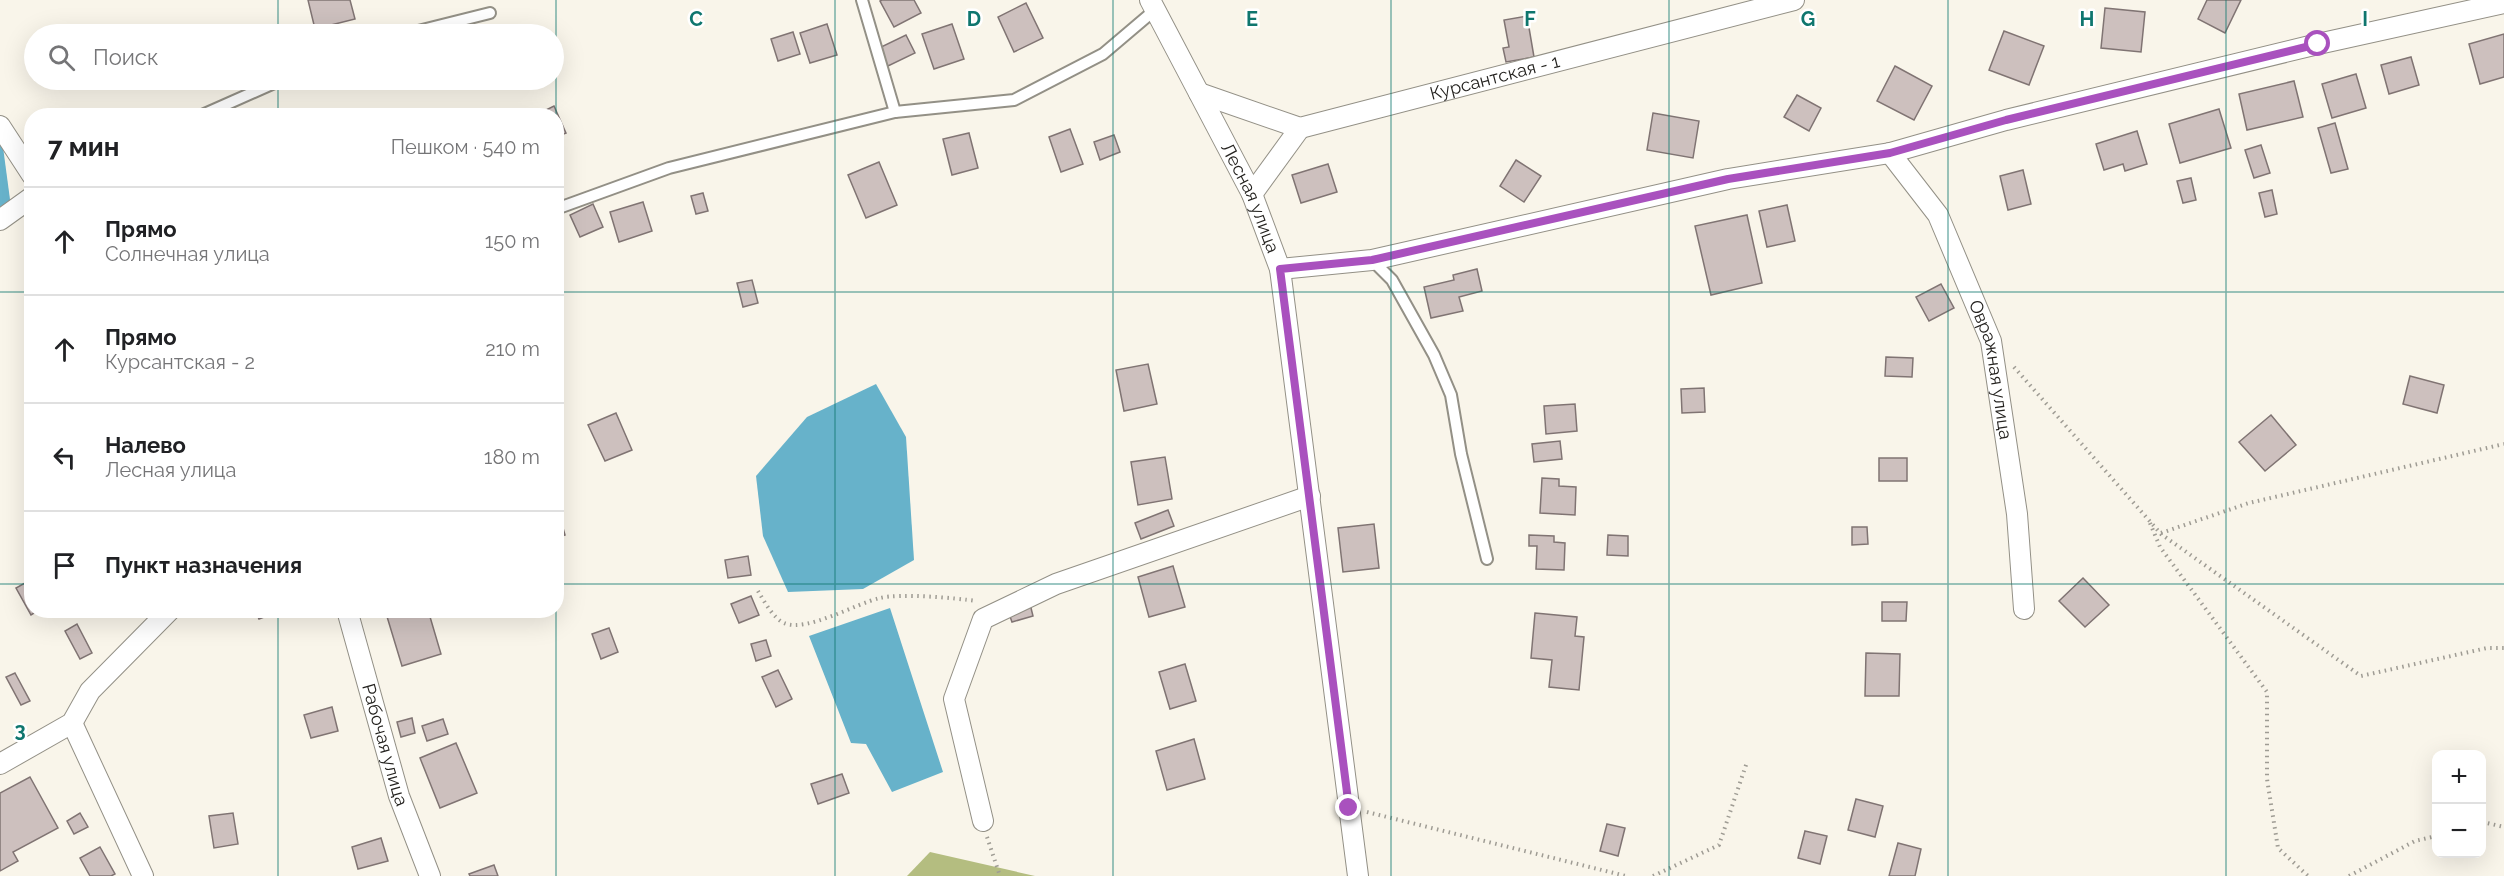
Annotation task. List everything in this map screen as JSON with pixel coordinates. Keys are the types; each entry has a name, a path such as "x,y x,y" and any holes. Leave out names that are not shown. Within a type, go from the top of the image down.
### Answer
{"street":[{"name":"Курсантская - 1","path":"1300,128 1794,0"},
{"path":"1280,269 1372,260 1728,179 1890,153 2029,114 2318,44 2504,3"},
{"name":"Лесная улица","path":"1153,4 1252,194 1280,269 1358,876"},
{"path":"1199,93 1300,128 1252,194"},
{"path":"0,126 24,163"},
{"name":"Овражная улица","path":"1890,153 1938,215 1991,341 2017,514 2025,609"},
{"path":"0,220 24,203"},
{"path":"982,821 954,699 982,620 1056,584 1310,496"},
{"path":"0,764 72,723 90,691 162,618"},
{"name":"Рабочая улица","path":"349,618 399,796 430,876"},
{"path":"72,723 143,876"}],"lane":[{"path":"861,0 895,112"},
{"path":"564,206 669,168 895,112 1014,100 1103,54 1153,4"},
{"path":"446,24 490,13"},
{"path":"218,108 258,90"},
{"path":"1372,260 1392,280 1434,355 1451,394 1461,454 1487,559"}],"path":[{"path":"1991,341 2161,534 2361,676 2487,648 2504,648"},
{"path":"2161,534 2249,503 2504,444"},
{"path":"2148,520 2160,547 2267,692 2267,779 2278,848 2308,876"},
{"path":"758,591 766,605 784,623 802,625 882,597 958,598 978,602"},
{"path":"1653,876 1719,845 1747,762"},
{"path":"1349,808 1626,876"},
{"path":"982,821 1000,876"},
{"path":"2486,823 2504,827"},
{"path":"2349,876 2415,842 2432,837"}],"green space":[{"path":"930,852 1035,876 907,876"}],"water":[{"path":"0,142 3,147 11,207 0,211"},
{"path":"876,384 906,437 914,560 863,589 788,592 763,536 756,476 807,417"},
{"path":"890,608 943,772 892,792 866,744 851,743 809,636"}],"building":[{"path":"308,0 350,0 355,19 335,24 314,24"},
{"path":"914,0 921,13 894,27 880,1"},
{"path":"2207,0 2241,0 2225,33 2198,19"},
{"path":"1026,3 1043,38 1014,52 998,17"},
{"path":"2105,8 2145,12 2141,52 2101,48"},
{"path":"1527,16 1534,57 1506,62 1503,48 1509,47 1504,20"},
{"path":"827,24 837,55 810,63 800,33"},
{"path":"952,24 964,59 934,69 922,34"},
{"path":"2004,31 2044,46 2029,85 1989,70"},
{"path":"793,32 800,54 778,61 771,39"},
{"path":"2504,34 2504,77 2480,84 2469,44"},
{"path":"906,35 915,53 888,66 879,48"},
{"path":"2411,57 2419,85 2389,94 2381,65"},
{"path":"1895,66 1932,86 1914,120 1877,101"},
{"path":"2356,74 2366,108 2332,118 2322,84"},
{"path":"2294,81 2303,117 2247,130 2239,94"},
{"path":"1797,95 1821,108 1809,131 1784,117"},
{"path":"2219,109 2231,148 2180,163 2169,124"},
{"path":"1653,113 1699,121 1693,158 1647,150"},
{"path":"2335,123 2348,169 2331,173 2318,128"},
{"path":"1070,129 1083,164 1061,172 1049,137"},
{"path":"2137,131 2147,164 2125,171 2123,164 2104,170 2096,144"},
{"path":"969,133 978,168 952,175 943,139"},
{"path":"1114,135 1120,152 1100,160 1094,142"},
{"path":"2261,145 2270,173 2254,178 2245,150"},
{"path":"1516,160 1541,176 1524,202 1500,186"},
{"path":"879,162 897,205 866,218 848,175"},
{"path":"1328,164 1337,192 1301,203 1292,175"},
{"path":"2023,170 2031,204 2008,210 2000,176"},
{"path":"2191,178 2196,200 2183,203 2177,181"},
{"path":"2272,190 2277,214 2265,217 2259,193"},
{"path":"703,193 708,211 696,214 691,196"},
{"path":"643,202 652,231 619,242 610,212"},
{"path":"593,204 603,227 580,237 570,215"},
{"path":"1787,205 1795,241 1767,247 1759,211"},
{"path":"1747,215 1762,283 1711,295 1695,226"},
{"path":"1477,269 1482,291 1459,297 1463,311 1431,318 1424,287 1454,280 1453,275"},
{"path":"752,280 758,303 743,307 737,283"},
{"path":"1941,284 1954,308 1929,321 1916,297"},
{"path":"1886,357 1913,358 1912,377 1885,376"},
{"path":"1148,364 1157,404 1124,411 1116,370"},
{"path":"2410,376 2444,385 2437,413 2403,404"},
{"path":"1704,388 1705,412 1682,413 1681,389"},
{"path":"1575,404 1577,431 1546,434 1544,406"},
{"path":"616,413 632,450 605,461 588,425"},
{"path":"2271,415 2296,445 2265,471 2239,442"},
{"path":"1560,441 1562,459 1534,462 1532,444"},
{"path":"1165,457 1172,499 1138,505 1131,462"},
{"path":"1879,458 1907,458 1907,481 1879,481"},
{"path":"1542,478 1559,479 1559,486 1576,487 1575,515 1540,513"},
{"path":"1168,510 1174,526 1141,539 1135,523"},
{"path":"1374,524 1379,568 1343,572 1338,528"},
{"path":"1852,527 1867,527 1868,544 1852,545"},
{"path":"1529,535 1554,536 1554,542 1565,543 1564,570 1536,569 1537,546 1529,546"},
{"path":"1608,535 1628,536 1628,556 1607,555"},
{"path":"748,556 751,575 728,578 725,560"},
{"path":"1173,566 1185,607 1149,617 1138,577"},
{"path":"2083,578 2109,605 2085,627 2059,601"},
{"path":"24,584 24,602 16,588"},
{"path":"751,596 759,615 739,623 731,604"},
{"path":"1882,602 1907,602 1906,621 1882,621"},
{"path":"1030,604 1033,616 1012,622 1008,611"},
{"path":"1535,613 1577,617 1575,636 1584,637 1579,690 1549,687 1552,660 1531,658"},
{"path":"387,618 430,618 441,654 402,666"},
{"path":"77,624 92,653 80,659 65,631"},
{"path":"609,628 618,652 601,659 592,634"},
{"path":"766,640 771,656 756,661 751,644"},
{"path":"1866,653 1900,654 1899,696 1865,696"},
{"path":"1185,664 1196,701 1170,709 1159,672"},
{"path":"778,670 792,699 776,707 762,677"},
{"path":"15,673 30,701 21,705 6,677"},
{"path":"332,707 338,731 311,738 304,715"},
{"path":"412,718 415,733 401,737 397,722"},
{"path":"443,719 448,734 427,741 422,726"},
{"path":"1194,739 1205,779 1167,790 1156,751"},
{"path":"456,743 477,793 440,808 420,758"},
{"path":"842,774 849,793 818,804 811,784"},
{"path":"30,777 58,828 13,852 18,861 0,871 0,793"},
{"path":"1856,799 1883,806 1875,837 1848,830"},
{"path":"80,813 88,827 74,834 67,821"},
{"path":"233,813 238,844 214,848 209,816"},
{"path":"1607,824 1625,828 1618,856 1600,851"},
{"path":"1805,831 1827,836 1820,864 1798,858"},
{"path":"381,838 388,861 358,869 352,847"},
{"path":"1898,843 1921,849 1915,876 1889,876"},
{"path":"100,847 115,874 111,876 90,876 80,858"},
{"path":"494,865 498,876 470,876 469,874"}],"route":[{"path":"1349,808 1280,269 1372,260 1728,179 1890,153 2006,120 2318,44"}]}
